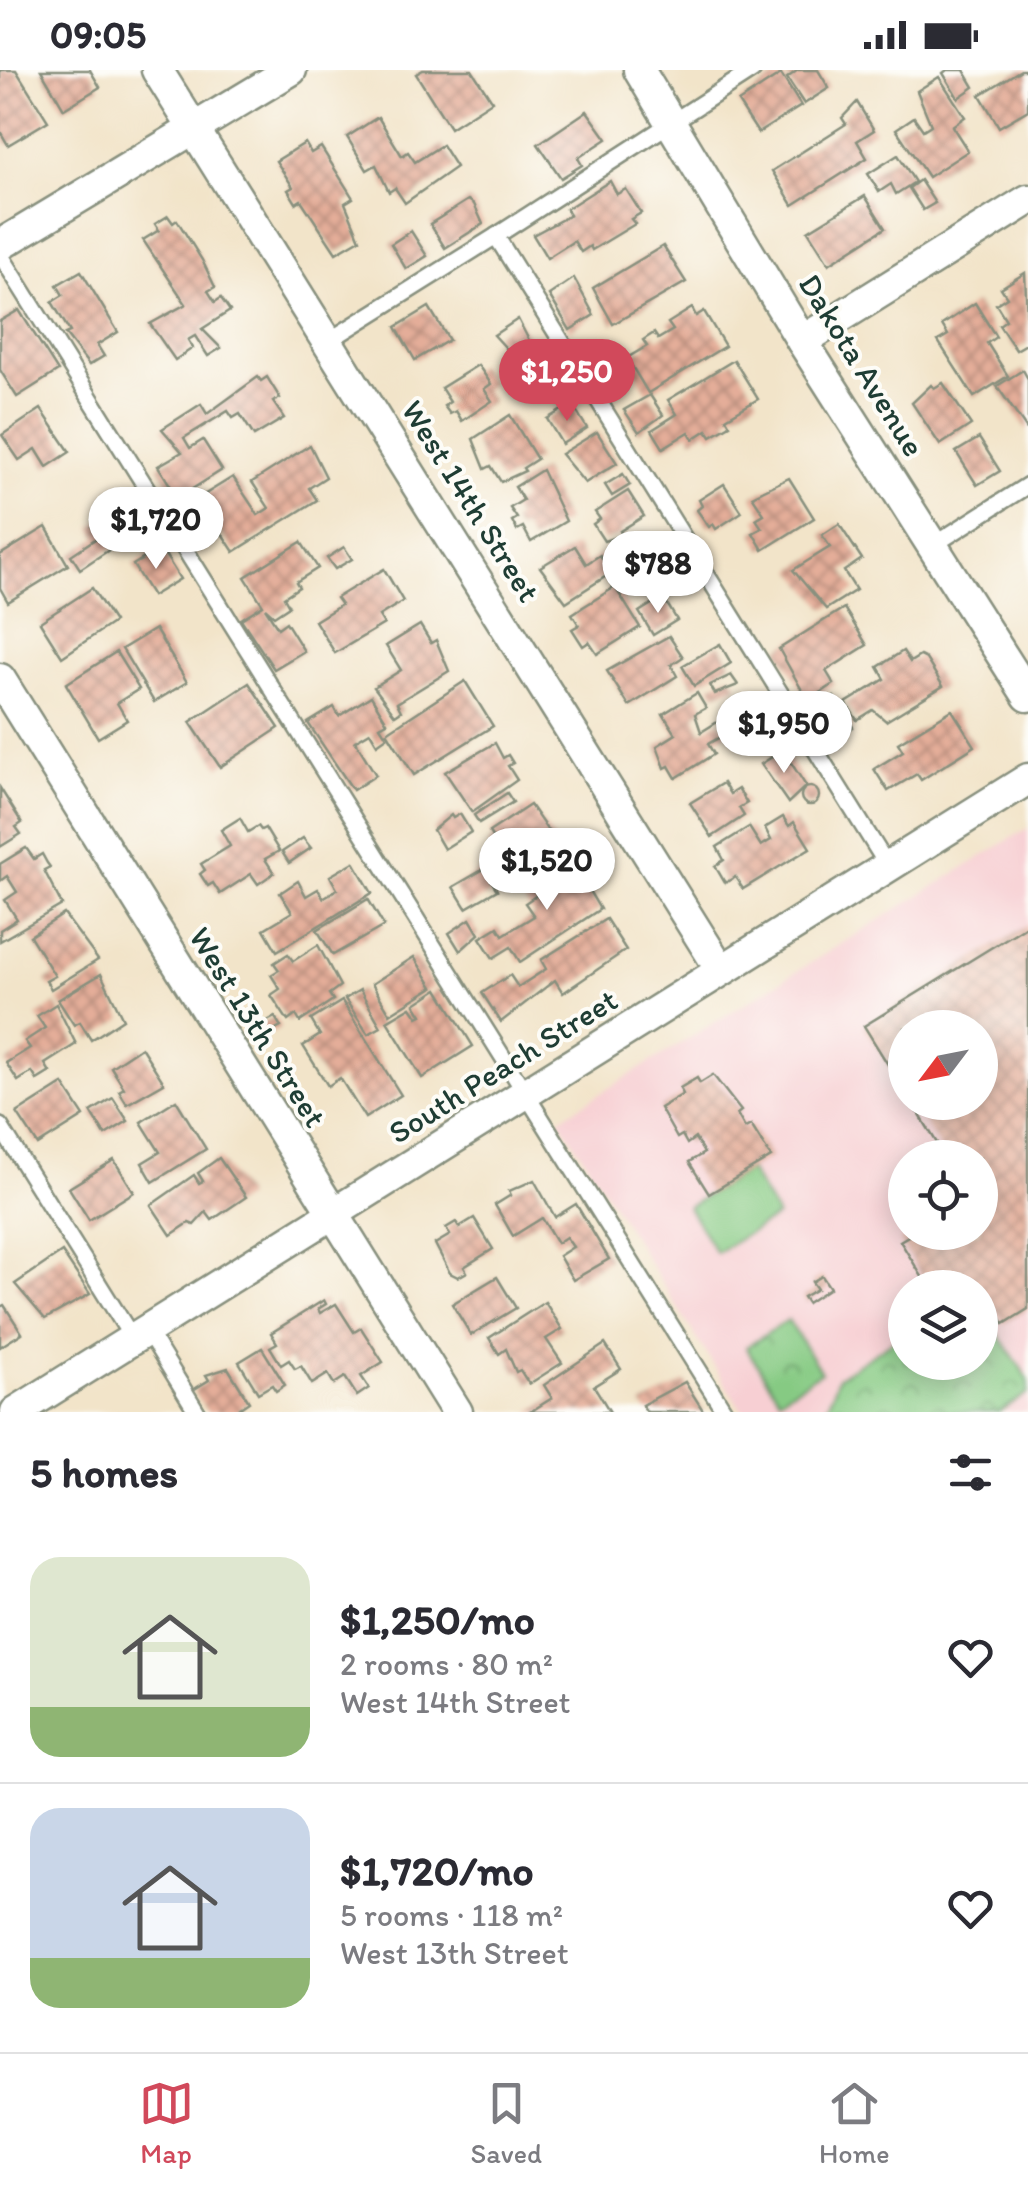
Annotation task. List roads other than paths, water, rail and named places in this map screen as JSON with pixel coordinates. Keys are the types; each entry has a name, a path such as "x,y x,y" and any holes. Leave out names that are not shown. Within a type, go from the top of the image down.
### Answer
{"street":[{"name":"West 14th Street","path":"157,70 722,970"},
{"path":"0,244 291,70"},
{"name":"Dakota Avenue","path":"639,70 802,341 935,544 1028,696"},
{"path":"802,341 1028,200"},
{"name":"West 13th Street","path":"0,679 457,1412"},
{"name":"South Peach Street","path":"16,1412 1028,779"}],"lane":[{"path":"330,340 754,70"},
{"path":"496,236 889,868"},
{"path":"0,254 725,1412"},
{"path":"935,544 1028,485"},
{"path":"0,1126 197,1412"}]}
